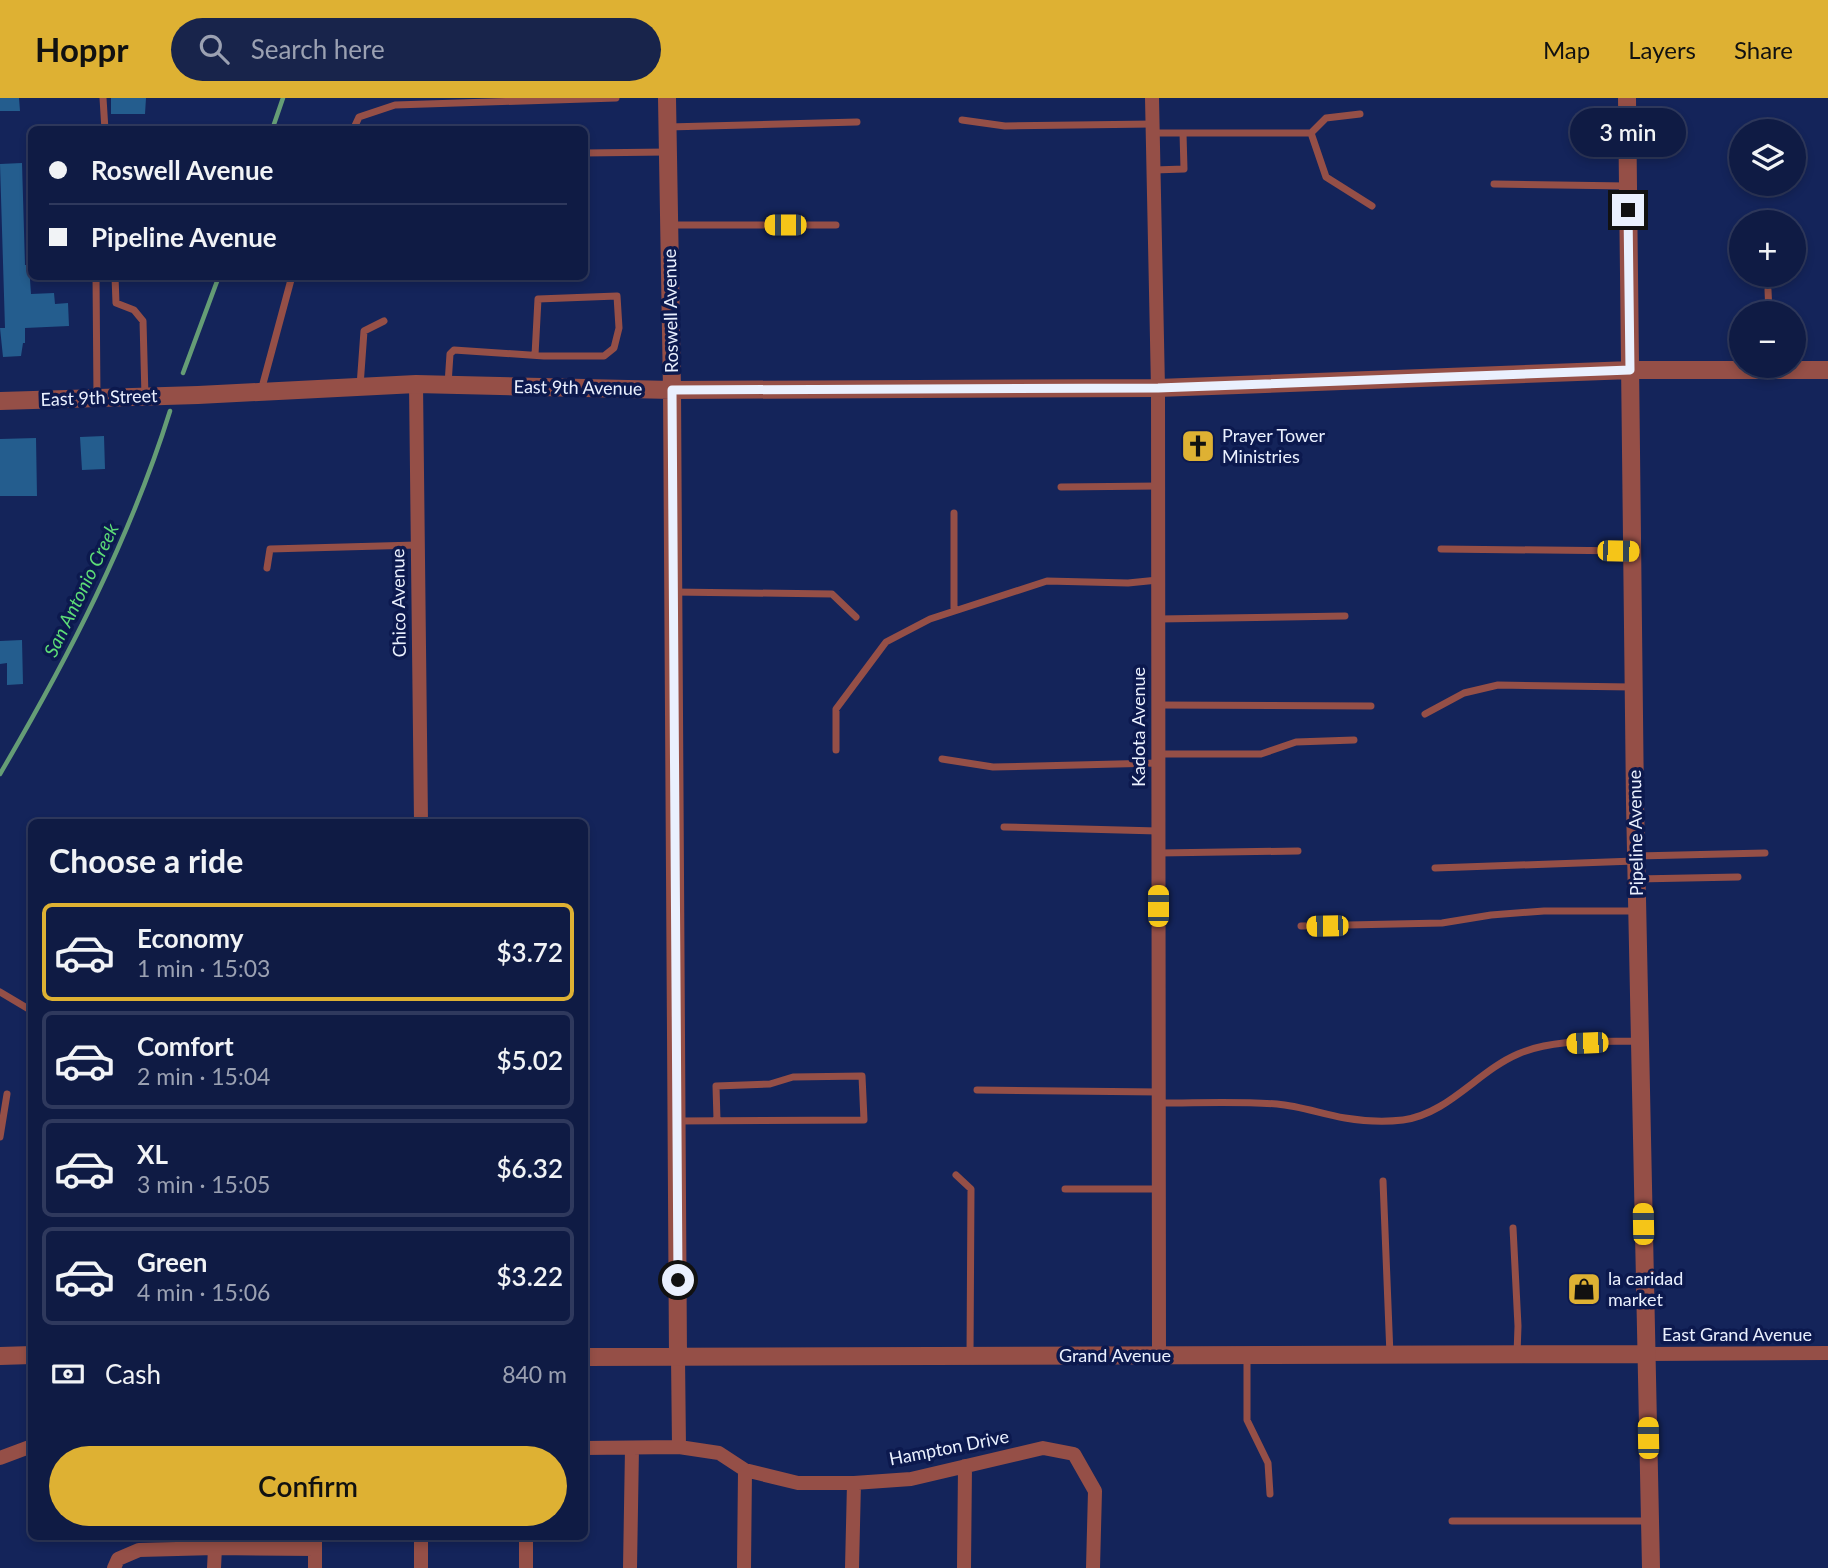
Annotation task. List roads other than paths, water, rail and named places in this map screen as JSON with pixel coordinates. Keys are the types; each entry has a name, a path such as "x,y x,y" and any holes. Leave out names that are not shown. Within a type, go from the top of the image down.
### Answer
{"street":[{"name":"Roswell Avenue","path":"667,98 672,390 679,1447"},
{"name":"Kadota Avenue","path":"1153,98 1158,388 1159,1356"},
{"name":"Pipeline Avenue","path":"1627,98 1636,865 1651,1568"},
{"name":"East 9th Avenue","path":"198,395 416,384 672,390 1158,388 1729,369"},
{"name":"East 9th Avenue","path":"1806,369 1828,370"},
{"name":"Chico Avenue","path":"416,384 421,819"},
{"name":"East 9th Street","path":"0,401 198,395"},
{"name":"East Grand Avenue","path":"1646,1354 1828,1353"},
{"name":"Grand Avenue","path":"588,1357 1646,1354"},
{"path":"0,1356 28,1355"},
{"name":"Hampton Drive","path":"588,1448 679,1447 719,1453 745,1470 798,1483 911,1479 1043,1448 1074,1454 1096,1491 1093,1568"},
{"path":"0,1458 28,1448"},
{"path":"630,1568 632,1448"},
{"path":"964,1568 965,1466"},
{"path":"744,1568 745,1470"},
{"path":"852,1568 854,1483"},
{"path":"421,1540 421,1568"},
{"path":"526,1540 526,1568"},
{"path":"114,1568 118,1559 139,1550 315,1543 316,1568"},
{"path":"214,1568 215,1548"}],"lane":[{"path":"103,98 105,126"},
{"path":"355,126 359,117 395,105 616,98"},
{"path":"962,120 1005,126 1153,128 1183,133 1311,133 1326,118 1360,114"},
{"path":"668,127 857,122"},
{"path":"1154,170 1184,169 1183,133"},
{"path":"1311,133 1326,177 1372,206"},
{"path":"588,153 668,152"},
{"path":"1494,184 1628,186"},
{"path":"669,225 836,225"},
{"path":"96,280 97,398"},
{"path":"115,280 116,303 134,310 143,321 145,397"},
{"path":"260,392 291,280"},
{"path":"1768,290 1768,301"},
{"path":"448,385 450,354 454,350 535,355 604,356 614,348 620,328 617,296 538,299 535,355"},
{"path":"360,387 363,331 384,321"},
{"path":"1061,487 1158,486"},
{"path":"954,513 954,611"},
{"path":"267,568 271,549 418,545"},
{"path":"1441,549 1633,551"},
{"path":"836,750 836,709 886,642 930,619 1047,580 1128,583 1158,580"},
{"path":"673,593 832,594 856,617"},
{"path":"1158,619 1345,616"},
{"path":"1425,714 1464,693 1498,685 1634,688"},
{"path":"1158,705 1371,706"},
{"path":"942,759 993,767 1261,754 1296,742 1354,740"},
{"path":"1004,827 1158,831"},
{"path":"1158,853 1298,851"},
{"path":"1435,867 1636,865 1765,853"},
{"path":"1636,865 1738,877"},
{"path":"1301,926 1442,923 1491,915 1544,911 1637,911"},
{"path":"0,992 28,1009"},
{"path":"977,1090 1277,1104 1345,1118 1404,1119 1425,1115 1488,1070 1520,1053 1560,1044 1640,1041"},
{"path":"677,1121 864,1120 862,1076 793,1077 770,1084 716,1086 717,1120"},
{"path":"0,1137 8,1094"},
{"path":"956,1175 971,1189 970,1357"},
{"path":"1383,1181 1390,1356"},
{"path":"1065,1189 1159,1189"},
{"path":"1513,1228 1517,1355"},
{"path":"1247,1356 1247,1420 1268,1463 1270,1494"},
{"path":"1452,1521 1650,1521"}],"waterway":[{"name":"San Antonio Creek","path":"273,126 283,98"},
{"name":"San Antonio Creek","path":"183,373 218,280"},
{"name":"San Antonio Creek","path":"0,774 96,597 136,505 170,411"}],"place":[{"name":"Prayer Tower Ministries","path":"1198,446"},
{"name":"la caridad market","path":"1584,1289"}]}
